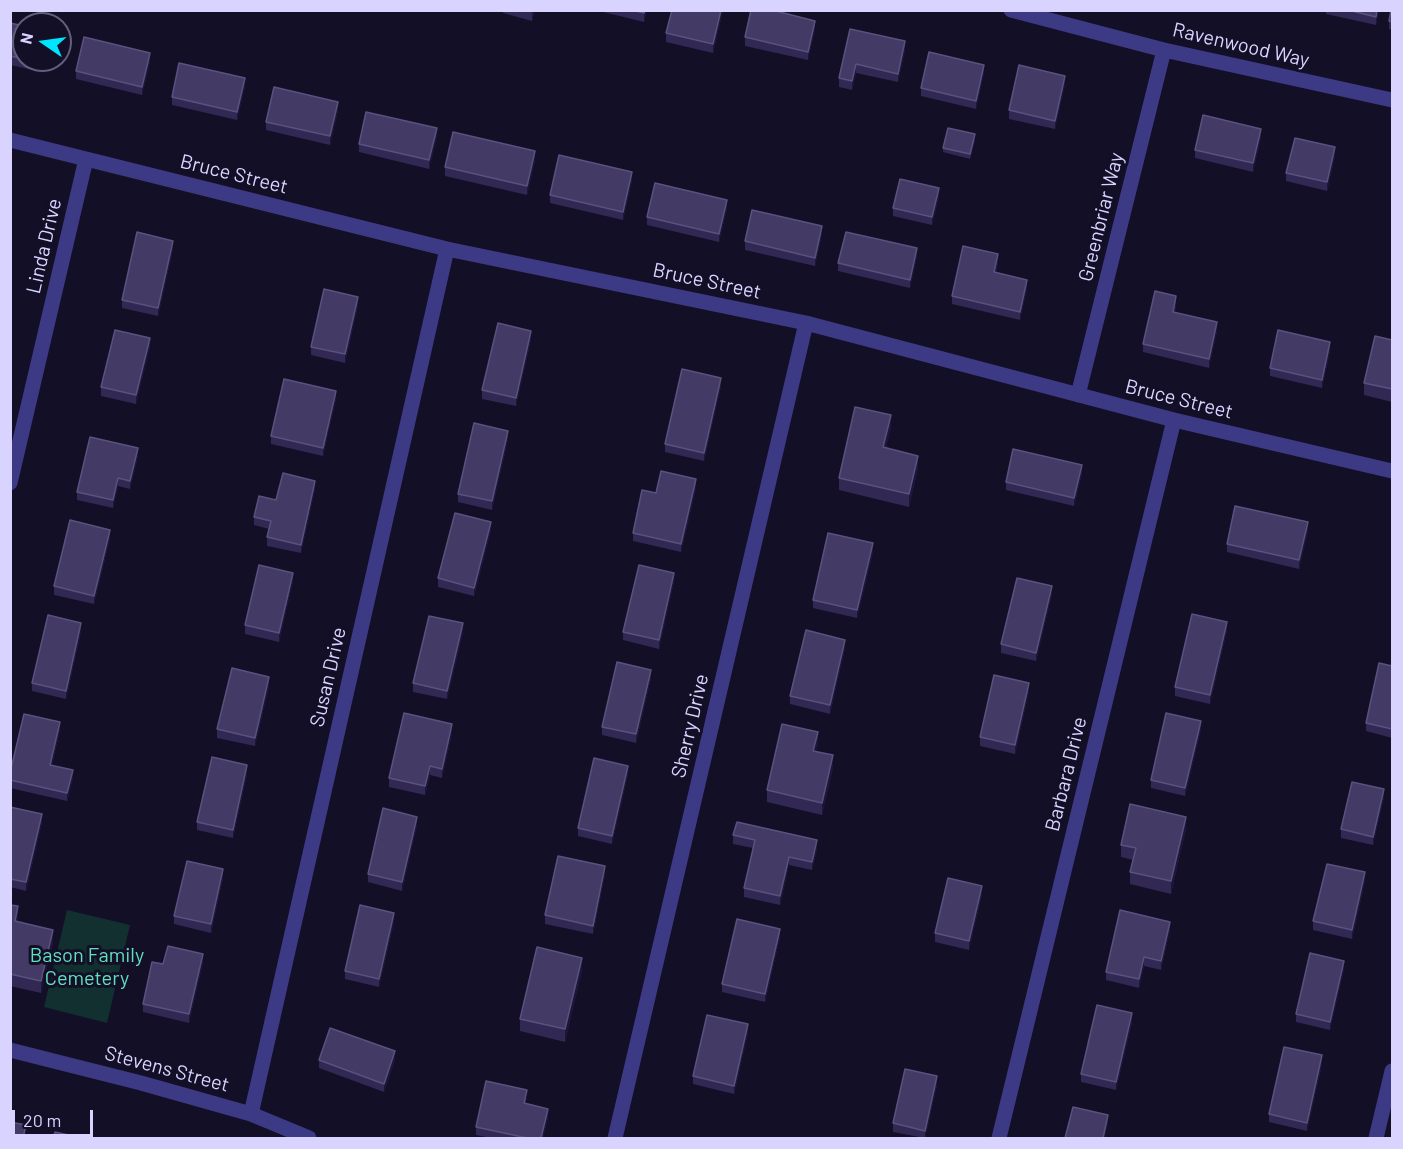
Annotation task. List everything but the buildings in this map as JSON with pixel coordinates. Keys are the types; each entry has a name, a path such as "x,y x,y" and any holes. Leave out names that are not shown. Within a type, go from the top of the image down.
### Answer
{"street":[{"name":"Ravenwood Way","path":"1011,10 1164,50 1392,100"},
{"name":"Greenbriar Way","path":"1078,395 1164,50"},
{"name":"Bruce Street","path":"10,140 447,249 806,323 1174,420 1392,471"},
{"name":"Linda Drive","path":"10,483 86,159"},
{"name":"Susan Drive","path":"250,1113 447,249"},
{"name":"Sherry Drive","path":"615,1138 806,323"},
{"name":"Barbara Drive","path":"999,1138 1174,420"},
{"name":"Stevens Street","path":"10,1050 250,1113 309,1138"},
{"path":"1376,1138 1392,1071"}],"green space":[{"name":"Bason Family Cemetery","path":"67,910 130,925 107,1023 44,1007"}]}
